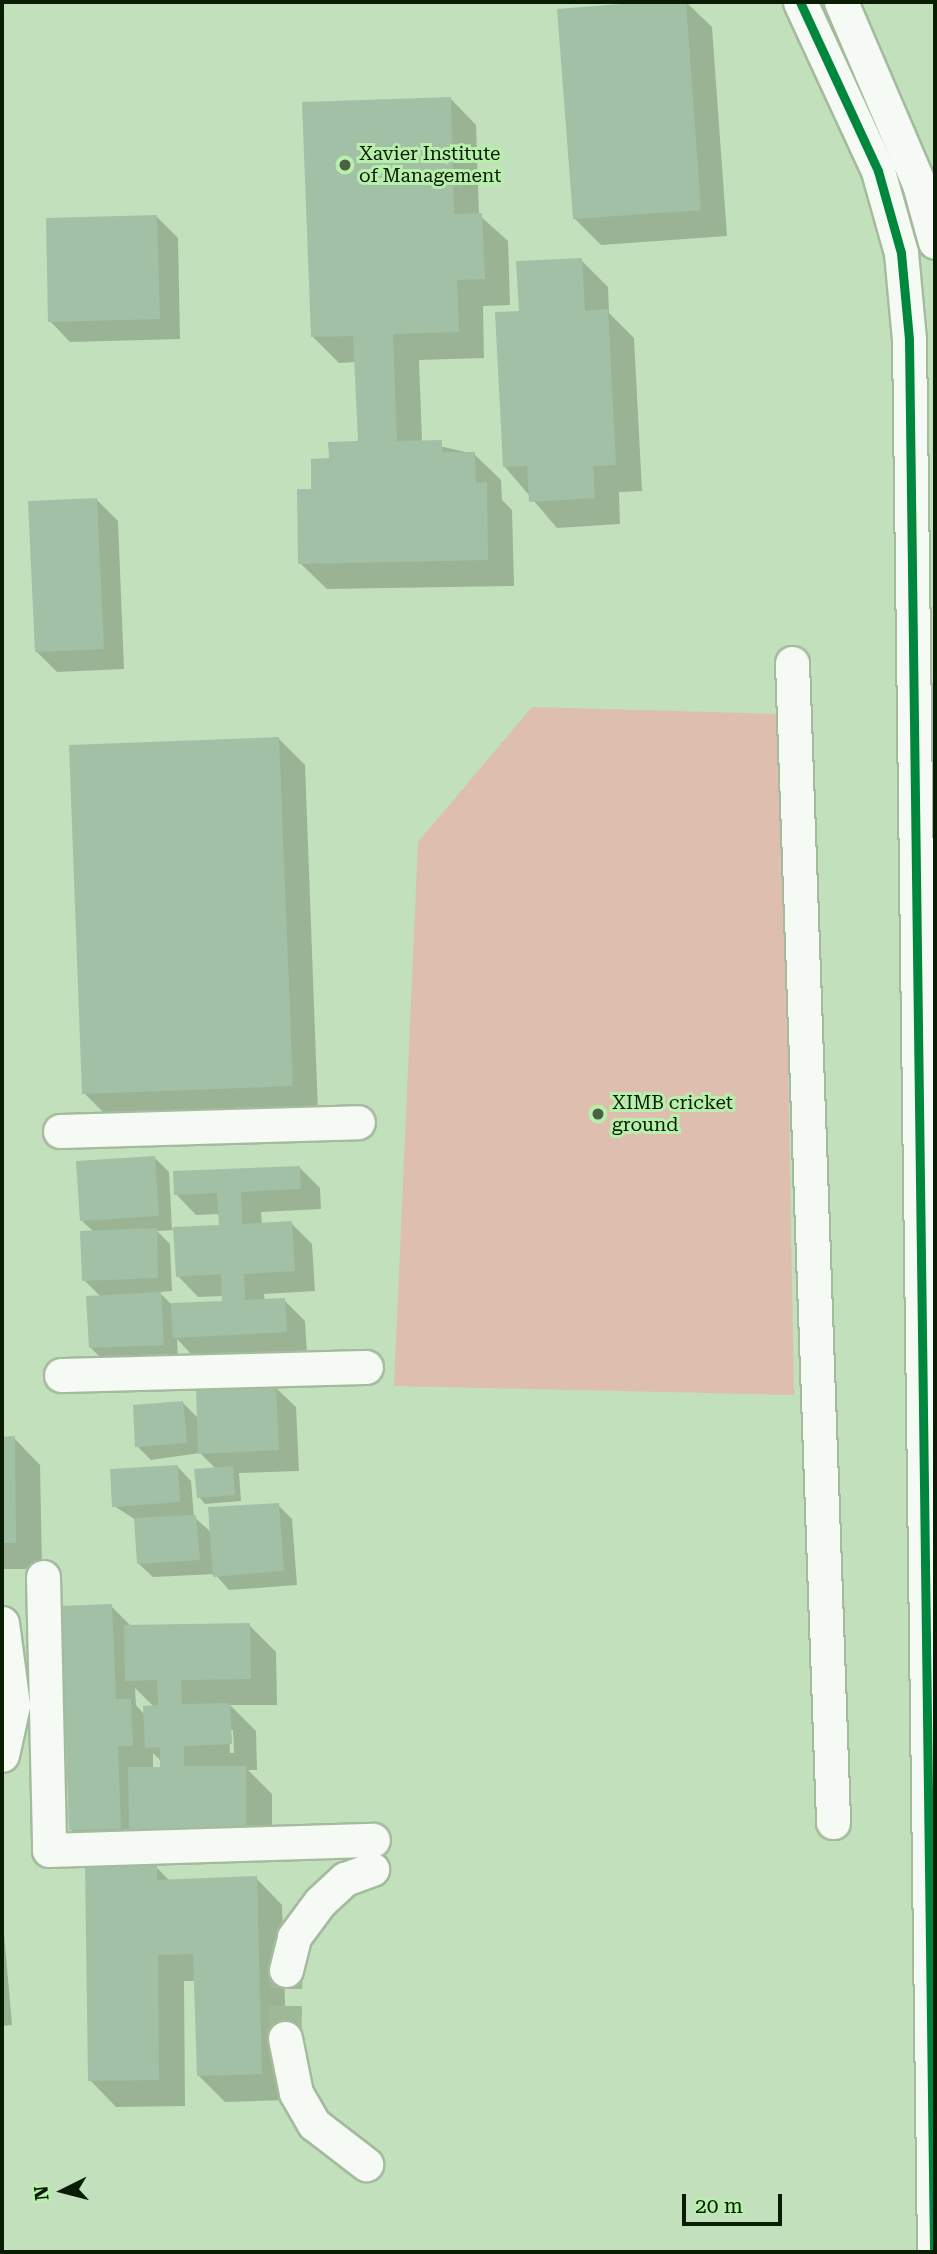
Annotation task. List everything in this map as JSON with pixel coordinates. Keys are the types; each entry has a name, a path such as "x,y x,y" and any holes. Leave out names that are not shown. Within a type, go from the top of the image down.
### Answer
{"street":[{"path":"800,2 878,171 901,253 909,340 934,2252"},
{"path":"841,2 919,184 935,242"},
{"path":"792,663 833,1822"},
{"path":"60,1131 358,1122"},
{"path":"61,1376 366,1367"},
{"path":"43,1577 49,1850 372,1854 320,1902 294,1937 286,1970"},
{"path":"2,1623 13,1705 2,1755"},
{"path":"285,2038 296,2093 314,2124 366,2164"}],"shaded area":[{"name":"XIMB cricket ground","path":"532,707 782,714 794,1395 394,1386 418,842"}],"building":[{"path":"647,2 686,2 701,210 573,219 557,9"},
{"path":"451,97 454,214 482,213 485,279 457,280 459,332 393,334 397,441 442,440 442,452 475,452 476,483 487,482 488,560 298,564 297,489 311,489 311,459 329,458 328,442 358,441 353,336 311,337 302,102"},
{"path":"157,215 160,319 48,322 46,218"},
{"path":"582,258 585,311 608,309 616,465 593,466 595,498 529,502 527,466 503,467 495,312 519,311 516,261"},
{"path":"97,498 104,649 35,652 28,501"},
{"path":"279,737 293,1086 82,1094 69,745"},
{"path":"155,1156 159,1216 80,1221 76,1161"},
{"path":"300,1166 301,1189 241,1192 242,1224 292,1221 295,1271 244,1274 245,1300 285,1298 287,1332 173,1338 171,1303 222,1301 221,1274 176,1277 173,1227 219,1225 217,1193 174,1195 173,1171"},
{"path":"157,1228 158,1278 82,1281 80,1231"},
{"path":"161,1292 164,1345 89,1348 86,1296"},
{"path":"276,1385 279,1450 198,1454 196,1388"},
{"path":"183,1401 187,1443 135,1447 133,1405"},
{"path":"15,1436 16,1543 2,1543 2,1437"},
{"path":"178,1465 180,1502 112,1507 110,1469"},
{"path":"233,1466 235,1495 197,1498 194,1469"},
{"path":"279,1503 284,1571 213,1577 208,1507"},
{"path":"196,1515 200,1560 137,1564 134,1518"},
{"path":"112,1604 116,1699 131,1699 133,1746 118,1746 121,1829 69,1830 61,1606"},
{"path":"250,1623 251,1679 181,1680 182,1704 230,1703 232,1744 184,1746 184,1766 246,1766 246,1827 129,1829 128,1767 160,1767 160,1747 145,1748 143,1706 158,1705 157,1680 125,1681 124,1625"},
{"path":"85,1866 157,1866 157,1880 257,1876 262,2074 197,2076 193,1954 158,1955 159,2080 88,2081"}],"tunnel":[{"path":"285,2038 286,1970"}],"cycle path":[{"path":"800,2 878,171 901,253 909,340 934,2252"}],"place":[{"name":"Xavier Institute of Management","path":"345,165"},
{"name":"XIMB cricket ground","path":"598,1114"}]}
